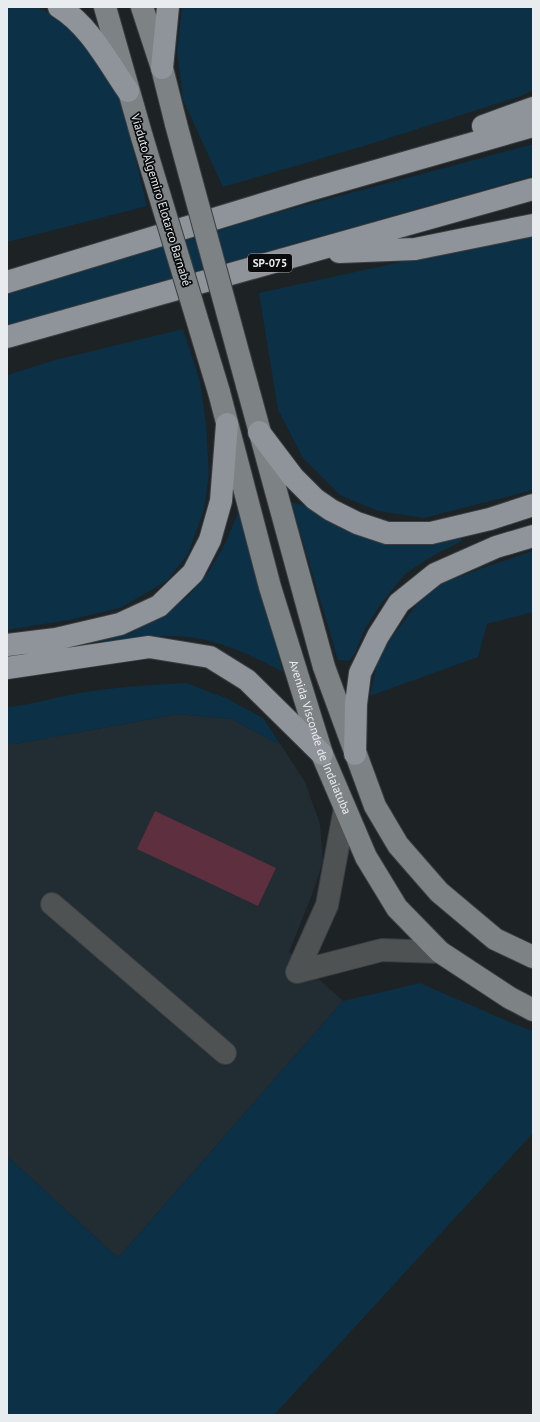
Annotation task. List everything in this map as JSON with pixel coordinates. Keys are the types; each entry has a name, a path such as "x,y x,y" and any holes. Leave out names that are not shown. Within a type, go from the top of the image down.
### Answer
{"highway":[{"path":"59,7 69,13 87,31 128,90"},
{"path":"162,68 168,7"},
{"path":"309,190 408,152 533,108"},
{"path":"7,282 309,190 533,126"},
{"name":"SP-075","path":"7,337 533,189"},
{"path":"304,253 415,249 533,225"},
{"path":"7,275 44,270"},
{"path":"7,343 31,330"},
{"path":"7,645 56,639 120,624 159,606 193,573 210,540 221,501 227,424"},
{"path":"259,432 293,477 315,500 357,523 387,532 431,533 490,519 533,505"},
{"path":"355,754 356,704 360,673 378,636 399,603 435,574 496,547 533,536"},
{"path":"7,668 149,647 210,657 247,680 322,754"}],"main road":[{"name":"Viaduto Algemiro Elotarco Barnabé","path":"105,7 142,138 219,392"},
{"path":"142,7 162,68 259,432 324,667 375,806 398,845 439,892 495,939 533,957"},
{"name":"Avenida Visconde de Indaiatuba","path":"219,392 270,587 322,754 366,857 397,908 440,952 456,964 510,998 533,1010"}],"lane":[{"path":"345,808 327,905 297,972 382,950 440,952"},
{"path":"52,904 225,1053"}],"shaded area":[{"path":"7,7 36,7 57,16 79,37 121,99 147,206 7,242"},
{"path":"182,7 533,7 533,90 521,96 364,146 223,187 183,100 177,50"},
{"path":"533,144 533,176 7,325 7,294 268,215"},
{"path":"533,233 533,490 424,518 378,511 340,495 303,458 278,410 259,293"},
{"path":"183,329 200,381 206,425 209,473 204,510 188,554 167,581 120,608 69,620 7,630 7,375 55,360"},
{"path":"291,502 312,507 334,524 367,534 460,534 462,541 436,554 406,573 380,605 364,631 355,653 349,661 338,660"},
{"path":"239,510 283,672 228,646 183,636 164,636 137,640 97,642 131,633 163,615 188,596 209,571 226,542"},
{"path":"533,551 533,612 487,624 478,657 370,696 377,663 391,638 416,605 441,584 482,568"},
{"path":"186,683 226,698 263,718 281,745 231,719 178,714 15,744 7,744 7,707 25,705 92,691 132,686"},
{"path":"178,714 231,719 281,745 305,782 320,824 323,861 313,892 289,952 343,1001 118,1258 7,1156 7,744 15,744"},
{"path":"420,983 533,1031 533,1133 274,1415 7,1415 7,1156 118,1258 343,1001"}],"building":[{"path":"155,811 276,868 258,906 137,849"}]}
